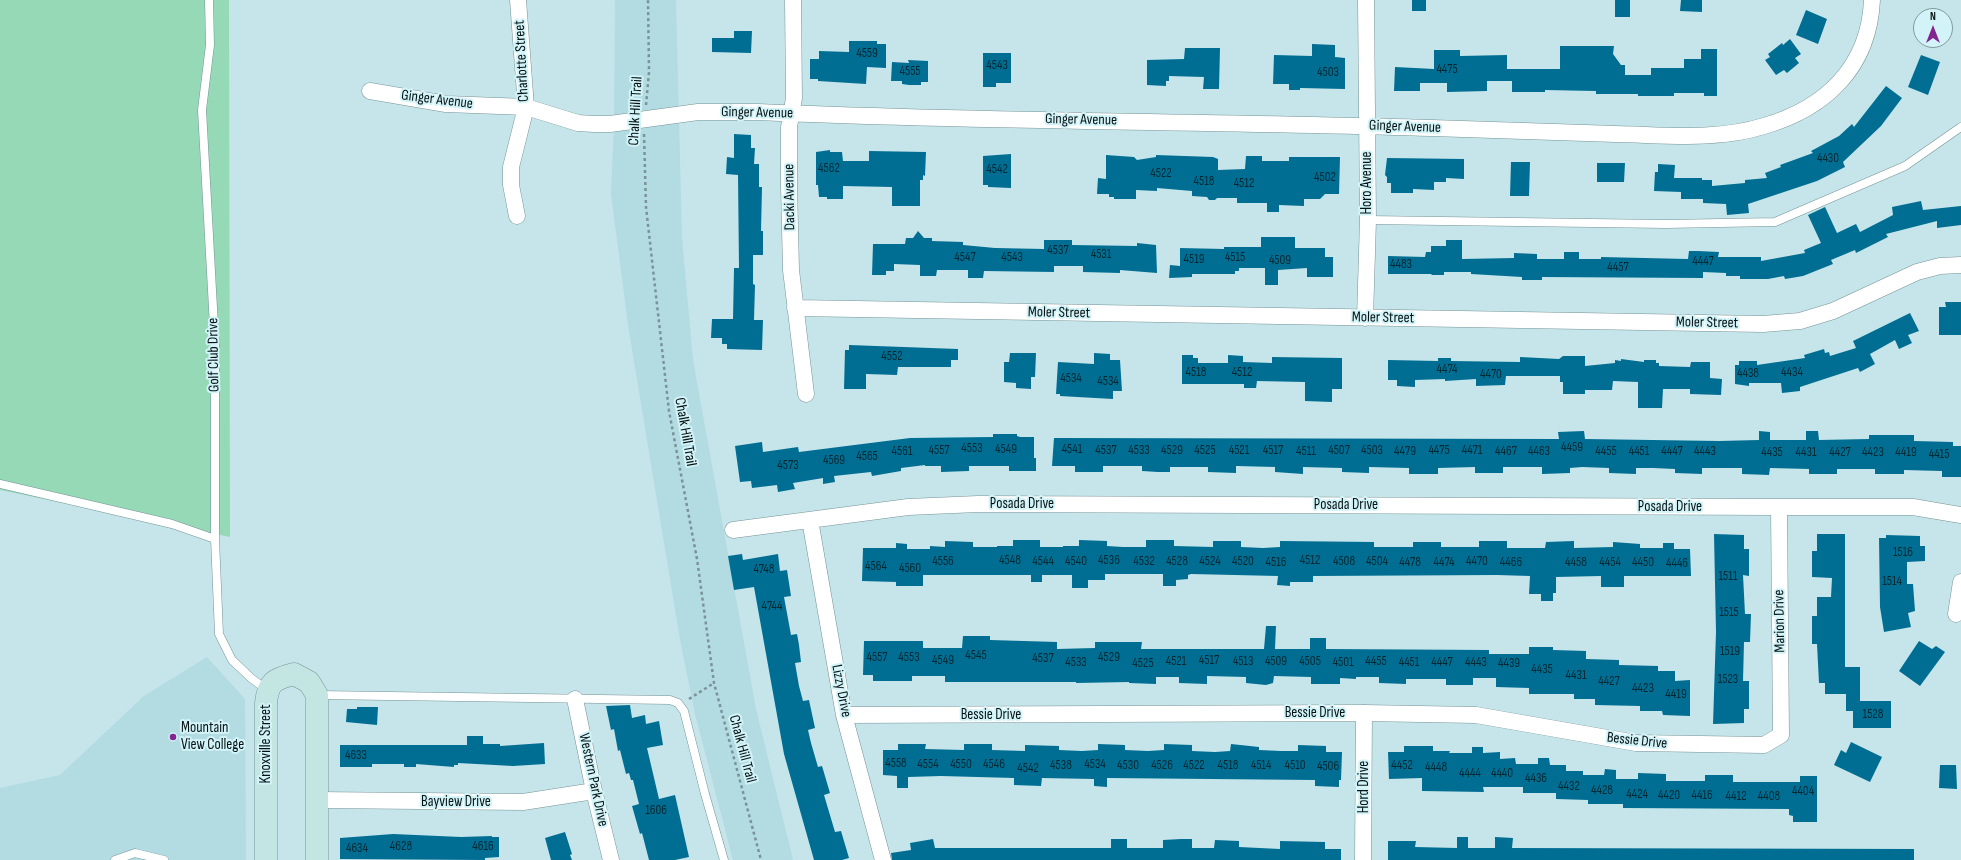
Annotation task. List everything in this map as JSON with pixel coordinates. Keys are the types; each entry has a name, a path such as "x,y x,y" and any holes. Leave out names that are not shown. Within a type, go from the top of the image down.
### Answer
{"street":[{"name":"Charlotte Street","path":"517,216 511,167 526,107 518,0"},
{"name":"Dacki Avenue","path":"794,0 794,98 789,126 791,270 806,394"},
{"name":"Horo Avenue","path":"1365,318 1368,220 1366,0"},
{"name":"Ginger Avenue","path":"370,91 446,104 526,107 578,123 610,124 698,112 1367,126 1705,137 1763,127 1795,116 1822,99 1844,78 1858,57 1866,39 1872,0"},
{"name":"Moler Street","path":"795,308 1763,324 1800,321 1833,311 1917,272 1940,266 1961,265"},
{"name":"Posada Drive","path":"733,530 908,507 978,504 1779,508 1913,507 1961,515"},
{"name":"Marion Drive","path":"1779,508 1781,735"},
{"name":"Lizzy Drive","path":"810,520 844,715 883,860"},
{"path":"1956,614 1961,582"},
{"name":"Knoxville Street","path":"266,860 267,690 277,678 294,674 309,682 317,695"},
{"path":"317,695 317,860"},
{"name":"Western Park Drive","path":"575,699 594,791 611,860"},
{"name":"Bessie Drive","path":"844,715 1364,713 1476,715 1636,743 1764,745 1781,735"},
{"name":"Hord Drive","path":"1363,860 1364,713"},
{"name":"Bayview Drive","path":"317,800 523,802 594,791"}],"lane":[{"name":"Golf Club Drive","path":"209,0 210,45 202,110 215,344 215,539 219,634 232,660 250,678 267,690"},
{"path":"1368,220 1666,224 1775,222 1905,166 1961,127"},
{"path":"0,484 172,524 215,539"},
{"path":"317,695 670,700 678,703 684,711 705,794 724,860"},
{"path":"115,860 135,854 164,860"}],"path":[{"name":"Chalk Hill Trail","path":"648,0 649,72 644,119 646,207 655,298 669,411 697,559 714,683 761,860"},
{"path":"678,703 696,696 714,683"}],"shaded area":[{"path":"615,0 676,0 682,238 693,360 756,709 793,860 733,860 695,714 680,640 628,325 611,194 614,126"},
{"name":"Mountain View College","path":"207,657 245,699 246,860 0,860 0,788 60,775 144,696"}],"green space":[{"path":"0,0 229,0 230,537 0,490"}],"building":[{"path":"1412,0 1426,0 1426,11 1412,11"},
{"path":"1615,0 1630,0 1630,17 1615,17"},
{"path":"1681,0 1702,0 1702,12 1680,11"},
{"path":"1806,10 1827,19 1818,44 1796,35"},
{"path":"734,31 752,31 751,53 712,52 712,38 734,38"},
{"path":"1790,39 1801,54 1795,58 1799,63 1787,73 1784,70 1776,75 1765,60 1770,57 1768,54 1782,43 1783,45"},
{"path":"849,41 877,41 877,44 886,44 886,68 867,67 866,84 818,81 818,79 810,79 810,59 819,59 819,51 849,52"},
{"path":"1312,44 1335,45 1335,57 1345,58 1345,89 1300,88 1300,90 1289,90 1289,84 1273,84 1274,55 1312,56"},
{"path":"1560,46 1614,46 1613,54 1621,65 1625,65 1625,75 1651,75 1651,68 1684,68 1684,59 1701,59 1701,49 1717,49 1717,96 1704,96 1704,93 1674,93 1674,96 1638,96 1638,94 1596,94 1596,91 1545,90 1545,92 1512,92 1512,81 1487,81 1487,91 1447,92 1447,83 1420,83 1420,91 1394,91 1395,67 1434,69 1434,50 1460,50 1460,56 1507,55 1507,69 1560,69"},
{"path":"1185,48 1220,48 1219,89 1203,89 1204,77 1169,76 1169,81 1166,81 1166,86 1147,85 1147,60 1184,59"},
{"path":"983,53 1011,53 1011,83 996,83 996,87 983,87"},
{"path":"1921,55 1940,62 1928,95 1908,87"},
{"path":"908,60 928,61 928,82 921,82 921,85 909,85 902,84 902,81 891,81 892,62 909,63"},
{"path":"1886,86 1902,98 1881,126 1843,162 1845,167 1817,181 1748,204 1749,213 1727,215 1726,204 1703,203 1703,199 1681,199 1681,192 1654,191 1655,172 1658,172 1658,164 1675,165 1674,178 1702,178 1702,180 1712,180 1712,186 1745,183 1745,180 1767,178 1765,173 1781,167 1780,165 1813,153 1811,151 1839,136 1852,124 1854,127"},
{"path":"734,134 751,135 751,148 755,148 754,164 759,164 759,187 762,187 761,231 763,231 763,255 753,255 753,284 755,285 754,320 763,320 762,350 727,349 727,344 722,344 722,338 711,338 712,319 733,319 734,268 739,268 738,175 726,174 727,157 734,158"},
{"path":"830,150 830,152 842,152 843,161 869,161 869,151 926,152 925,176 923,175 923,180 920,180 920,206 892,206 892,187 843,186 843,199 827,199 827,197 819,197 818,185 816,185 816,152"},
{"path":"1011,154 1011,188 988,187 988,185 983,185 983,156"},
{"path":"1106,155 1134,157 1137,160 1156,157 1156,155 1213,157 1218,159 1218,170 1245,169 1246,156 1262,156 1262,161 1289,161 1289,157 1340,157 1339,194 1325,194 1320,199 1304,199 1304,206 1279,205 1279,212 1267,212 1267,203 1237,203 1237,198 1217,198 1215,200 1209,200 1207,197 1192,196 1192,191 1157,188 1157,191 1136,190 1136,199 1114,199 1114,197 1109,197 1109,194 1097,194 1098,178 1106,179"},
{"path":"1387,158 1464,159 1464,179 1446,178 1446,182 1434,182 1434,190 1413,189 1413,193 1391,193 1391,183 1387,183 1387,177 1385,175"},
{"path":"1511,162 1530,162 1529,196 1510,196"},
{"path":"1597,163 1625,163 1624,182 1597,182"},
{"path":"1921,201 1923,210 1961,206 1961,225 1937,228 1937,221 1886,234 1888,237 1856,253 1855,250 1831,260 1833,264 1803,276 1785,279 1784,276 1768,279 1740,279 1740,276 1726,276 1726,273 1703,272 1703,278 1542,277 1542,280 1522,280 1522,277 1471,274 1471,272 1444,272 1444,275 1388,274 1388,256 1425,257 1426,252 1431,252 1431,246 1446,246 1446,240 1462,240 1462,259 1514,258 1514,253 1537,254 1537,259 1564,259 1564,252 1579,252 1579,259 1601,259 1601,257 1688,259 1689,251 1698,251 1719,252 1718,257 1761,257 1761,261 1805,253 1804,250 1821,243 1808,215 1825,207 1837,233 1856,224 1860,232 1893,215 1892,207"},
{"path":"918,231 924,238 932,238 932,241 963,242 963,245 995,248 1044,249 1044,240 1072,240 1072,245 1137,246 1137,243 1156,245 1157,273 1120,270 1120,273 1083,272 1083,266 1054,266 1054,272 984,271 983,278 968,278 968,270 937,270 936,276 920,276 920,265 894,264 894,271 886,271 886,275 872,275 873,244 905,244 906,238 913,238"},
{"path":"1261,237 1295,237 1295,248 1325,248 1325,257 1333,257 1333,277 1307,277 1307,268 1278,270 1278,285 1265,285 1265,268 1239,268 1239,271 1235,271 1235,274 1192,274 1192,277 1169,278 1170,265 1180,266 1180,248 1224,249 1224,247 1261,247"},
{"path":"1945,302 1961,302 1961,335 1939,335 1939,307 1946,307"},
{"path":"1910,313 1919,331 1908,335 1912,343 1899,349 1895,340 1870,354 1875,364 1860,372 1858,368 1800,387 1800,391 1782,393 1781,383 1749,383 1749,386 1735,384 1735,365 1739,365 1739,361 1757,361 1757,365 1805,358 1804,355 1824,349 1825,353 1829,352 1830,356 1856,348 1853,341"},
{"path":"849,345 958,349 958,360 951,360 951,367 898,367 897,375 866,374 866,389 844,389 845,350 849,350"},
{"path":"1010,353 1036,353 1035,377 1031,377 1031,389 1016,388 1016,383 1004,382 1004,362 1009,362"},
{"path":"1094,353 1110,354 1110,360 1120,360 1122,391 1113,391 1113,399 1060,396 1060,394 1056,394 1058,362 1094,364"},
{"path":"1182,355 1193,355 1193,358 1198,358 1198,363 1228,363 1228,355 1243,356 1243,362 1272,363 1272,357 1342,358 1342,389 1332,389 1332,402 1305,401 1305,382 1257,381 1256,388 1244,388 1244,384 1182,384"},
{"path":"1563,356 1585,356 1585,366 1615,363 1615,360 1621,361 1621,359 1644,362 1644,360 1656,360 1656,363 1659,363 1659,366 1690,367 1691,362 1710,362 1710,378 1722,379 1721,395 1690,394 1690,389 1663,389 1662,408 1638,408 1638,382 1613,381 1612,390 1585,390 1585,394 1563,394 1563,382 1560,382 1560,376 1506,376 1505,385 1476,386 1476,379 1445,381 1445,379 1415,380 1415,387 1397,386 1397,380 1388,380 1388,360 1438,361 1438,358 1451,358 1451,361 1520,362 1520,357 1559,359"},
{"path":"1584,431 1585,439 1719,441 1759,440 1759,431 1770,432 1770,440 1806,440 1806,431 1818,431 1819,440 1869,439 1869,435 1914,435 1914,441 1953,442 1953,446 1961,446 1961,477 1942,477 1942,471 1904,470 1904,474 1875,474 1875,469 1837,469 1837,474 1809,474 1809,469 1770,468 1769,475 1742,474 1742,468 1702,468 1702,474 1675,473 1675,469 1636,468 1636,474 1609,473 1609,468 1582,467 1570,468 1570,473 1542,474 1542,467 1503,467 1503,473 1475,473 1475,467 1438,468 1438,474 1409,474 1409,468 1369,467 1369,473 1342,472 1342,468 1303,467 1303,474 1275,472 1275,467 1236,466 1236,473 1208,472 1208,467 1170,467 1170,472 1142,471 1142,466 1103,466 1103,472 1075,472 1075,466 1052,466 1054,438 1559,439 1558,432"},
{"path":"993,434 1017,434 1017,436 1020,437 1034,437 1034,458 1036,458 1036,471 1009,471 1009,466 969,466 969,471 941,472 941,466 925,465 901,468 901,471 872,476 871,472 834,476 835,482 823,484 823,478 793,483 795,489 778,492 777,485 752,488 751,481 740,482 735,446 762,442 763,452 798,447 799,452 910,438 993,437"},
{"path":"1714,534 1744,535 1744,549 1749,549 1749,576 1743,575 1745,614 1751,614 1750,642 1744,642 1743,681 1749,681 1749,709 1744,709 1744,723 1713,724 1716,632"},
{"path":"1817,534 1845,534 1845,667 1860,667 1860,701 1891,701 1891,728 1853,728 1853,711 1846,711 1846,694 1825,694 1825,683 1819,683 1817,644 1812,644 1812,616 1817,616 1817,597 1831,597 1832,578 1812,577 1812,551 1817,551"},
{"path":"1886,535 1920,536 1920,546 1925,546 1925,561 1907,562 1907,584 1913,584 1915,611 1908,613 1911,627 1884,632 1880,607 1879,538 1886,538"},
{"path":"1013,540 1040,540 1040,547 1079,546 1079,540 1107,541 1107,546 1123,547 1146,547 1146,540 1174,540 1174,546 1213,547 1213,541 1241,541 1241,547 1263,548 1280,547 1280,541 1374,542 1374,547 1413,547 1413,542 1441,542 1441,547 1479,547 1479,541 1507,541 1507,548 1545,548 1546,542 1574,541 1574,548 1613,547 1613,542 1640,544 1640,548 1663,548 1663,543 1674,543 1674,549 1690,549 1691,576 1624,576 1624,587 1601,587 1601,576 1556,577 1556,593 1553,593 1553,601 1541,601 1541,594 1529,594 1530,576 1497,575 1313,576 1313,582 1290,582 1290,586 1277,585 1278,576 1191,574 1188,575 1188,579 1176,580 1176,586 1163,586 1163,574 1105,574 1105,580 1088,580 1088,588 1072,588 1072,575 1042,575 1042,582 1031,582 1031,575 923,575 923,586 896,586 896,582 862,581 863,548 896,548 896,543 907,544 907,549 930,549 930,546 945,547 945,541 973,542 973,547 997,547 1013,546"},
{"path":"742,554 743,560 778,554 780,571 787,570 791,596 784,597 791,635 797,634 799,645 801,662 795,663 799,686 803,701 809,700 815,728 808,730 818,767 822,766 830,793 824,795 835,832 841,831 849,858 842,860 814,860 784,754 754,587 734,590 728,556"},
{"path":"1266,626 1276,626 1275,649 1310,649 1310,638 1326,638 1326,649 1489,650 1489,654 1529,654 1529,647 1553,647 1553,650 1586,651 1586,659 1619,660 1619,665 1658,666 1658,671 1675,671 1675,681 1690,680 1690,716 1663,715 1662,711 1640,711 1640,706 1595,705 1595,699 1574,699 1574,694 1529,694 1529,688 1496,687 1496,678 1473,678 1473,685 1446,685 1446,679 1406,679 1406,684 1379,683 1379,677 1356,677 1356,679 1340,678 1340,684 1311,684 1311,677 1274,676 1273,683 1266,685 1246,683 1246,677 1207,676 1207,684 1179,683 1179,677 1156,677 1156,684 1129,682 945,682 945,676 912,676 912,681 873,681 873,675 863,675 864,641 923,641 923,648 962,648 963,636 990,636 990,640 1057,642 1057,649 1095,648 1095,642 1142,642 1141,649 1264,649"},
{"path":"1919,641 1932,649 1936,646 1945,652 1920,686 1899,671"},
{"path":"630,705 632,718 645,715 646,724 659,721 663,745 647,748 659,799 675,795 689,857 675,860 649,860 642,833 640,834 632,806 639,804 633,780 631,780 629,773 626,774 620,750 618,751 614,729 611,730 606,706"},
{"path":"357,707 378,707 377,725 346,722 347,709 357,709"},
{"path":"467,736 483,736 483,744 500,744 500,746 544,743 545,764 513,766 458,763 458,765 454,765 454,767 416,764 416,767 404,767 404,764 372,764 372,767 340,767 340,745 467,745"},
{"path":"1851,742 1882,757 1870,782 1834,765 1841,750 1846,753"},
{"path":"898,744 926,744 925,749 964,750 964,744 992,744 992,750 1025,751 1025,745 1059,746 1059,750 1082,751 1098,750 1098,744 1125,745 1125,750 1148,751 1164,750 1164,744 1192,745 1192,751 1215,752 1230,751 1231,744 1259,747 1259,750 1281,751 1298,751 1298,745 1326,746 1326,752 1342,752 1341,780 1339,780 1339,787 1315,786 1315,780 1107,778 1107,787 1094,786 1094,779 1042,778 1041,786 1014,785 1014,778 941,776 908,777 908,788 897,788 897,776 883,775 883,750 898,750"},
{"path":"1404,746 1433,746 1433,751 1450,751 1449,753 1472,753 1472,747 1483,747 1483,753 1500,752 1500,759 1515,758 1516,764 1538,764 1538,758 1549,758 1550,765 1566,765 1566,771 1583,771 1583,775 1604,775 1605,769 1616,770 1616,779 1638,779 1638,773 1666,774 1666,781 1705,781 1705,775 1733,775 1733,782 1800,782 1800,776 1817,776 1817,822 1793,822 1793,816 1789,815 1789,809 1623,808 1623,804 1588,804 1588,800 1556,799 1556,793 1523,793 1523,787 1483,787 1484,792 1422,791 1422,778 1389,779 1388,752 1404,752"},
{"path":"1940,765 1956,765 1957,789 1939,788"},
{"path":"565,832 572,854 570,855 572,860 551,860 545,838"},
{"path":"393,834 499,837 499,857 485,858 485,860 340,859 340,838"},
{"path":"1457,837 1468,837 1468,848 1495,848 1495,837 1513,838 1512,848 1914,849 1914,860 1388,860 1388,841 1416,841 1415,847 1457,848"},
{"path":"933,839 935,848 1111,848 1111,839 1127,839 1127,848 1163,848 1163,840 1192,839 1192,848 1214,848 1215,840 1239,841 1239,847 1280,849 1280,841 1325,842 1325,849 1341,849 1341,860 892,860 891,853 911,850 910,843"}],"place":[{"name":"Mountain View College","path":"173,737"}]}
